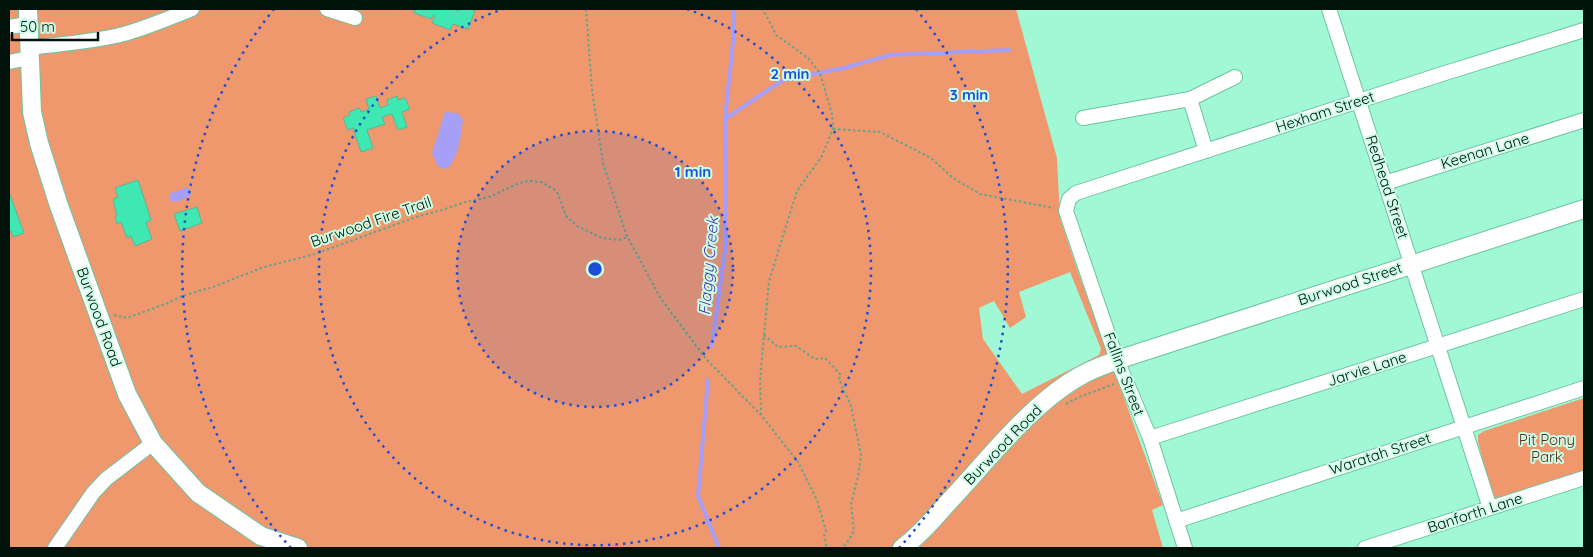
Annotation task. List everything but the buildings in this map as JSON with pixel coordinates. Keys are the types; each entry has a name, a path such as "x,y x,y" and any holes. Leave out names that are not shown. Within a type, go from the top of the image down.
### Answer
{"main road":[{"name":"Burwood Road","path":"28,16 32,112 39,143 58,203 127,394 153,444 198,493 261,536 298,548"},
{"name":"Burwood Street","path":"1117,360 1584,209"},
{"name":"Burwood Road","path":"902,548 908,544 1034,411 1055,393 1081,376 1117,360"}],"street":[{"path":"9,62 29,53 152,26 192,9"},
{"path":"327,9 355,18"},
{"name":"Redhead Street","path":"1329,9 1490,508"},
{"path":"9,27 28,16"},
{"name":"Hexham Street","path":"1067,205 1076,193 1584,30"},
{"path":"1083,118 1190,99 1234,77"},
{"path":"1190,99 1206,151"},
{"name":"Keenan Lane","path":"1386,183 1584,120"},
{"name":"Fallins Street","path":"1067,205 1117,360 1150,438 1185,548"},
{"name":"Jarvie Lane","path":"1150,438 1584,299"},
{"name":"Waratah Street","path":"1176,521 1584,388"},
{"path":"55,548 93,493 106,479 153,444"},
{"name":"Banforth Lane","path":"1365,548 1584,478"}],"path":[{"path":"586,9 592,90 603,163 628,237 661,300 706,359 761,415 798,462 817,500 826,531 824,536 827,548"},
{"path":"761,415 760,380 769,282 797,191 822,156 834,128 832,114 820,73 808,58 776,35 762,9"},
{"path":"834,128 880,132 930,158 953,178 980,194 1067,205"},
{"name":"Burwood Fire Trail","path":"100,320 114,315 127,318 182,296 213,287 264,268 315,254 416,217 465,202 490,197 519,183 529,181 541,182 555,190 566,216 577,226 602,238 619,240 628,237"},
{"path":"764,335 778,347 796,346 815,359 825,358 841,375 839,379 851,406 861,455 851,504 854,531 842,548"},
{"path":"1066,404 1079,397 1125,380"}],"green space":[{"path":"9,9 1016,9 1057,158 1060,218 1163,505 1152,510 1163,548 9,548","holes":["1070,272 1101,349 1099,355 1022,394 983,339 979,308 994,301 1010,328 1026,317 1019,292"]},
{"name":"Pit Pony Park","path":"1584,398 1584,474 1496,499 1491,492 1478,442 1478,435 1484,431"}],"shaded area":[{"path":"445,112 457,113 463,119 457,152 447,169 438,167 432,153"},
{"path":"188,187 191,195 180,201 171,202 169,194"}],"waterway":[{"name":"Flaggy Creek","path":"712,346 726,243 725,119 733,42 734,9"},
{"path":"725,119 783,80 844,68 890,55 1009,50"},
{"name":"Flaggy Creek","path":"708,380 698,496 719,548"}]}
